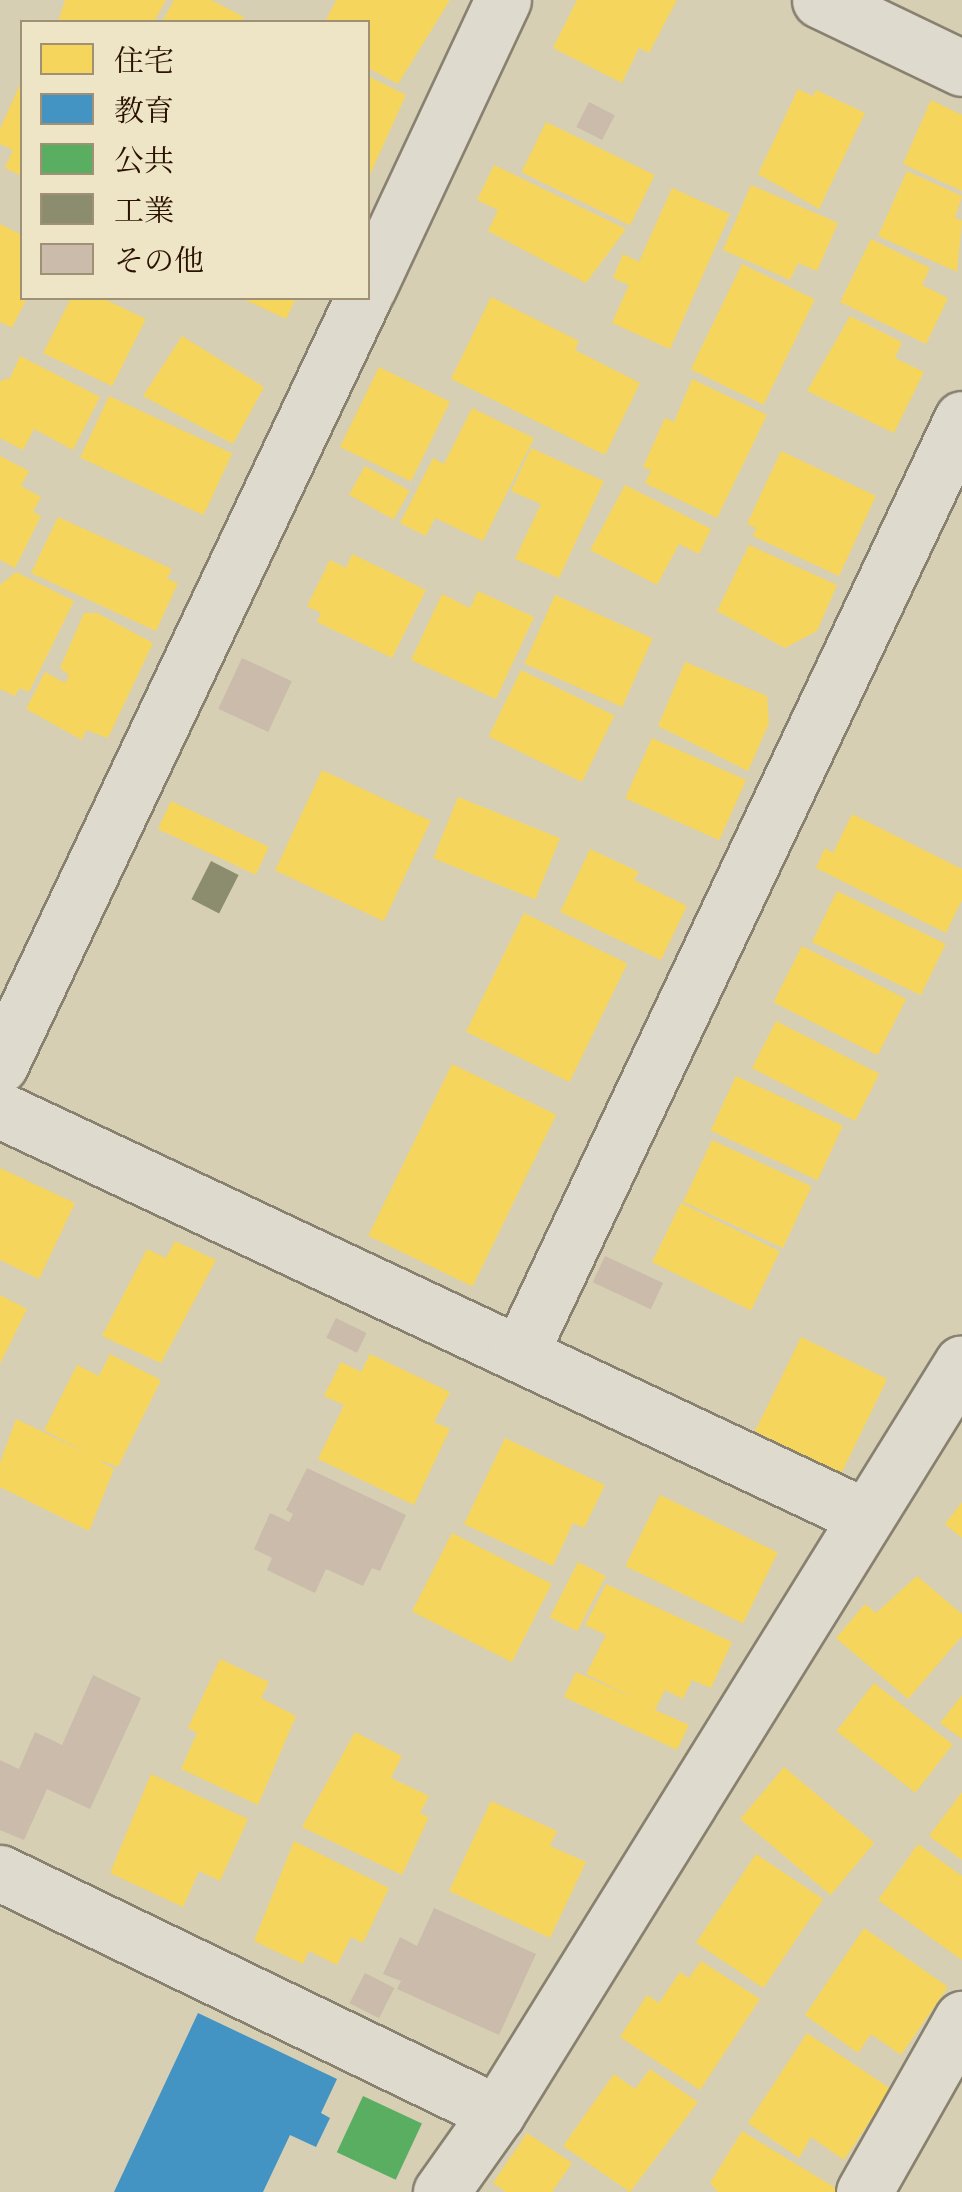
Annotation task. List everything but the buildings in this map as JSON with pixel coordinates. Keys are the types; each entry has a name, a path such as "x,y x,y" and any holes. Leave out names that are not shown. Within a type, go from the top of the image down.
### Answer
{"street":[{"path":"370,284 504,0"},
{"path":"820,0 962,68"},
{"path":"0,1066 362,300"},
{"path":"521,1351 962,419"},
{"path":"0,1110 521,1351 864,1516"},
{"path":"441,2192 496,2114 962,1362"},
{"path":"0,1873 496,2114"},
{"path":"864,2192 962,2019"}]}
